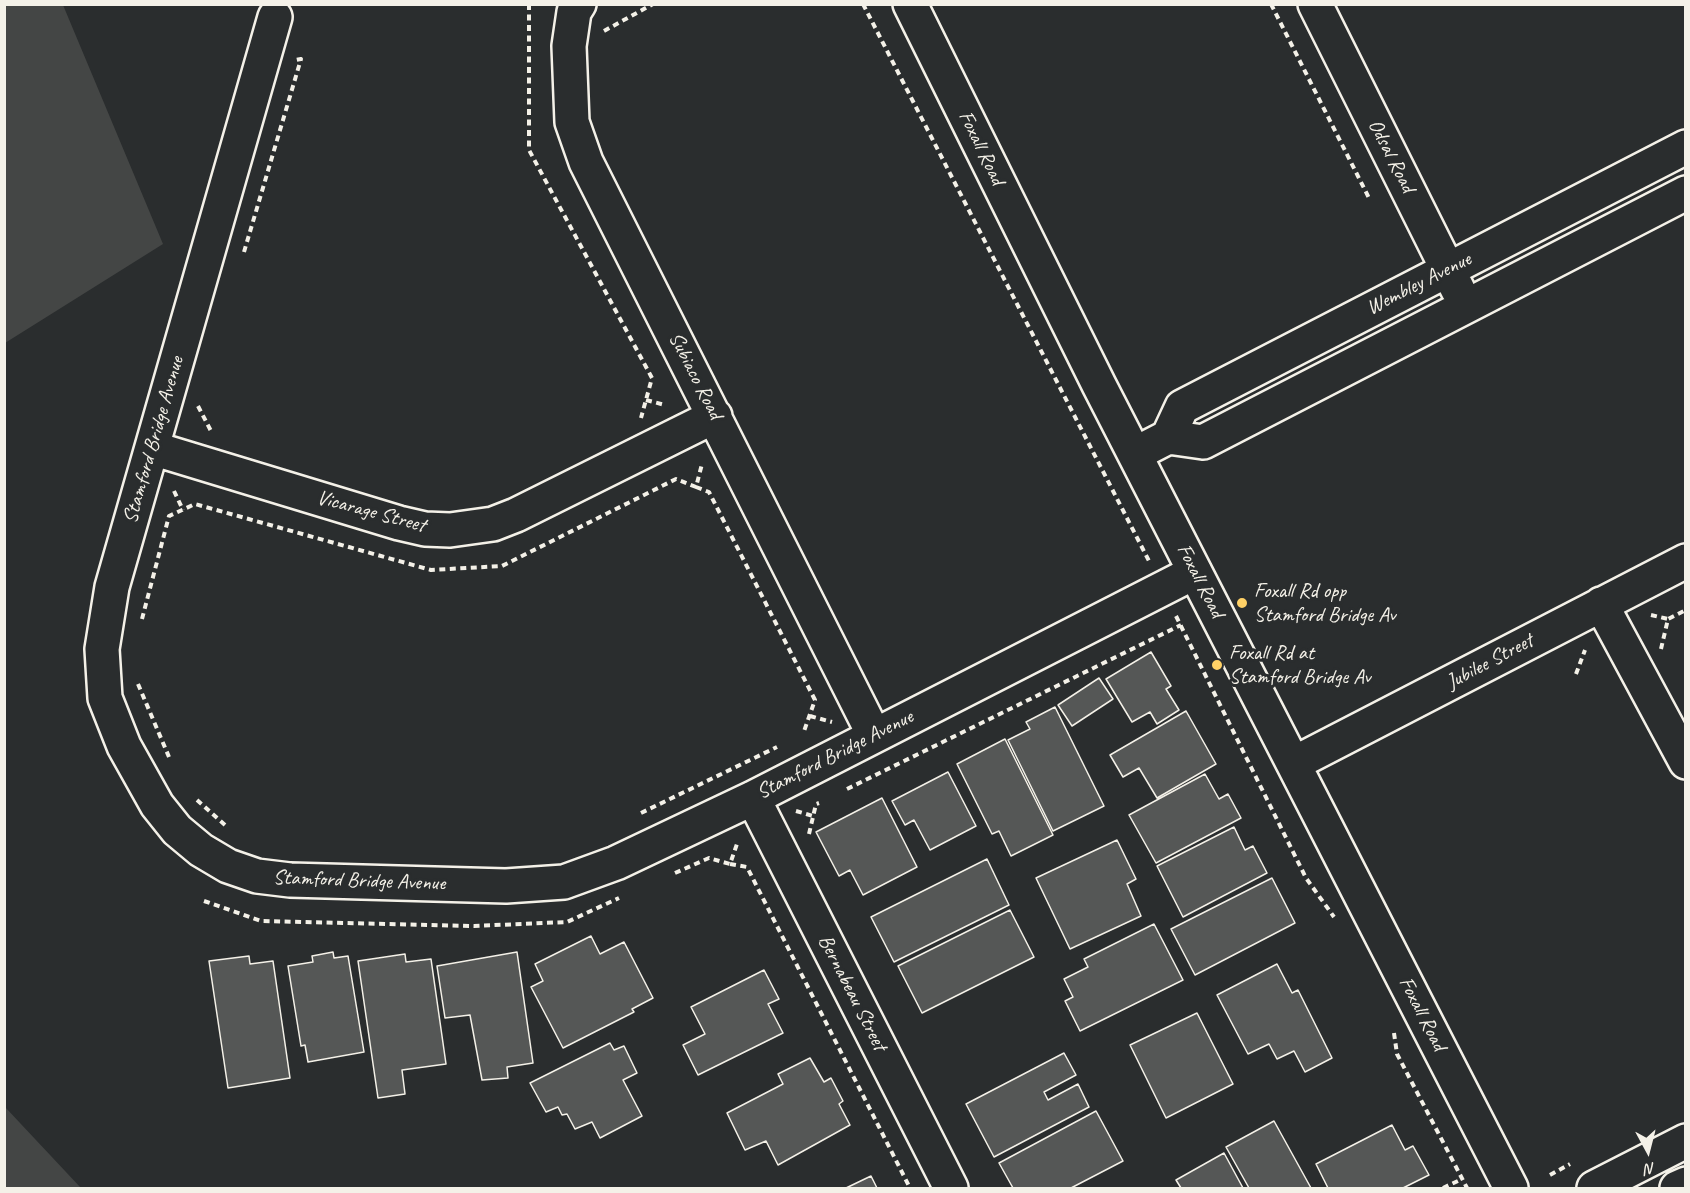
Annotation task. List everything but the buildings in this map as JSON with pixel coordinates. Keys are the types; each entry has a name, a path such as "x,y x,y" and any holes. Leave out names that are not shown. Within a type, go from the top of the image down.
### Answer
{"street":[{"name":"Subiaco Road","path":"579,4 574,12 569,46 572,122 578,142 874,735"},
{"name":"Foxall Road","path":"910,4 1135,454 1511,1188"},
{"name":"Odsal Road","path":"1315,4 1466,308"},
{"name":"Stamford Bridge Avenue","path":"274,17 105,622 102,657 105,698 124,746 157,805 177,830 201,850 228,866 257,876 290,880 506,886 564,882 616,863 753,798 1195,572"},
{"name":"Wembley Avenue","path":"1686,147 1182,407 1168,437 1203,442 1466,308 1686,192"},
{"name":"Vicarage Street","path":"152,448 399,523 425,529 450,530 493,524 516,515 715,416"},
{"path":"1135,454 1168,437"},
{"name":"Jubilee Street","path":"1295,763 1686,561"},
{"path":"1601,604 1686,762"},
{"name":"Bernabeau Street","path":"753,798 951,1188"},
{"path":"1594,1188 1686,1141"},
{"path":"1677,1188 1686,1184"}],"path":[{"path":"529,4 529,150 652,378 640,418 630,423"},
{"path":"604,40 604,29 653,4"},
{"path":"1271,4 1370,200"},
{"path":"241,262 301,59 261,66"},
{"path":"201,396 198,408 214,437"},
{"path":"646,400 669,405"},
{"path":"696,487 715,416"},
{"path":"139,631 169,516 195,504 431,570 502,566 676,479 710,492 815,700 804,734 794,738"},
{"path":"1137,564 1147,558"},
{"path":"1666,658 1661,649 1668,619 1686,610"},
{"path":"838,794 1180,625"},
{"path":"134,675 174,768"},
{"path":"638,814 784,744"},
{"path":"192,796 228,827"},
{"path":"807,841 816,804 827,799"},
{"path":"730,864 747,867 910,1188"},
{"path":"1443,1188 1462,1179"}],"shaded area":[{"path":"5,4 63,5 163,244 5,343"},
{"path":"5,1107 81,1188 5,1188"}],"place":[{"name":"Foxall Rd opp Stamford Bridge Av","path":"1242,603"},
{"name":"Foxall Rd at Stamford Bridge Av","path":"1217,665"}]}
